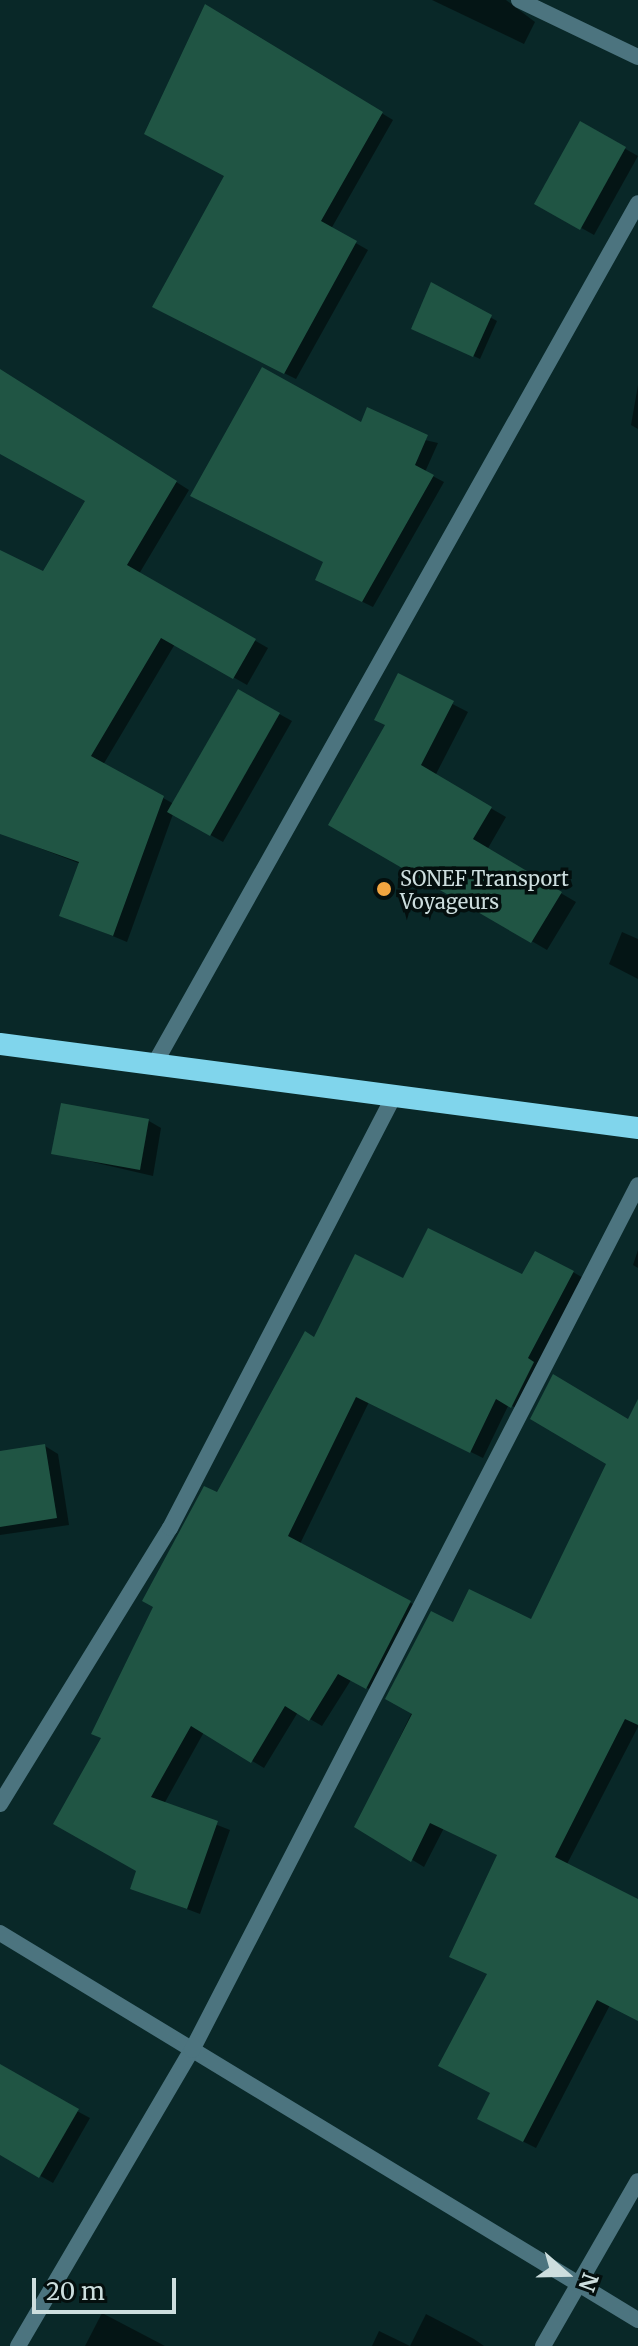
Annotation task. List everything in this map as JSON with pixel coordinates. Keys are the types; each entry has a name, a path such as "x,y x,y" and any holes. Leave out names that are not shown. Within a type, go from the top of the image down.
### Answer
{"highway":[{"path":"0,1044 638,1128"}],"street":[{"path":"519,0 638,57"},
{"path":"155,1063 638,203"},
{"path":"0,1804 170,1528 394,1096"},
{"path":"18,2346 192,2050 638,1185"},
{"path":"0,1933 638,2320"},
{"path":"543,2346 638,2181"}],"building":[{"path":"205,4 383,112 321,221 357,241 284,374 152,307 224,176 144,134"},
{"path":"580,121 626,147 580,230 534,204"},
{"path":"431,282 492,315 473,357 411,329"},
{"path":"262,367 361,422 367,407 428,435 415,465 434,475 362,602 315,580 323,562 190,496"},
{"path":"0,369 177,481 127,565 256,639 233,679 161,638 91,756 164,796 113,936 59,916 79,862 0,834 0,550 43,571 85,501 0,454"},
{"path":"398,673 454,701 421,765 492,807 473,839 562,892 531,943 328,825 385,725 374,720"},
{"path":"238,689 280,713 210,836 167,812"},
{"path":"61,1103 149,1119 140,1170 51,1154"},
{"path":"428,1228 522,1274 535,1251 574,1271 528,1358 534,1362 511,1408 496,1399 470,1453 356,1397 288,1536 411,1601 366,1689 338,1674 309,1721 285,1706 251,1763 191,1726 151,1797 218,1821 187,1909 130,1889 136,1871 53,1824 101,1738 91,1734 153,1607 142,1601 204,1486 217,1492 305,1331 314,1337 355,1254 403,1278"},
{"path":"553,1374 628,1419 638,1399 638,1725 625,1719 555,1857 638,1899 638,2021 597,2000 523,2142 477,2119 490,2093 438,2066 487,1974 449,1957 497,1855 430,1823 411,1862 354,1827 412,1714 385,1699 431,1611 453,1622 469,1589 531,1619 606,1464 530,1419"},
{"path":"45,1444 57,1518 0,1527 0,1451"},
{"path":"0,2064 79,2109 39,2178 0,2155"}],"place":[{"name":"SONEF Transport Voyageurs","path":"384,889"}]}
